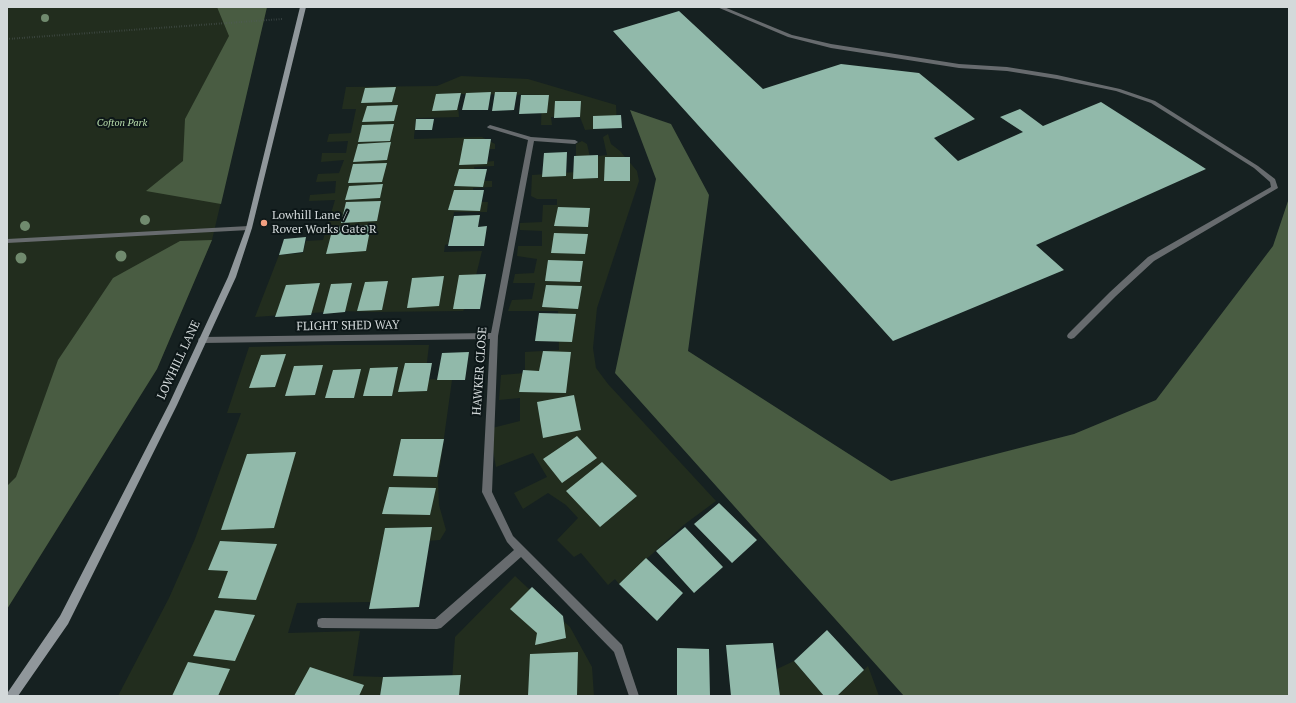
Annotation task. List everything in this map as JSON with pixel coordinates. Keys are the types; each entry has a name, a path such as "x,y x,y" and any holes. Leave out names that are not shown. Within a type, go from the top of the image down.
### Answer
{"street":[{"name":"LOWHILL LANE","path":"12,696 64,620 173,405 232,277 249,228 303,7"},
{"path":"720,7 790,36 832,46 959,66 1007,69 1057,77 1118,90 1152,102 1256,167 1273,180 1275,188 1151,259 1071,336"},
{"path":"490,127 531,139 575,142"},
{"name":"HAWKER CLOSE","path":"531,139 494,336 487,492 510,539 618,649 634,696"},
{"path":"7,241 249,228"},
{"name":"FLIGHT SHED WAY","path":"202,340 494,336"},
{"path":"322,623 437,624 521,550"}],"path":[{"path":"7,39 301,18"}],"green space":[{"name":"Cofton Park","path":"7,7 267,7 212,240 157,369 7,609"},
{"path":"217,7 267,7 221,204 146,191 183,161 185,119 229,36"},
{"path":"461,76 528,79 616,105 617,127 585,130 580,117 551,117 552,125 541,125 542,95 457,94 459,117 416,118 414,139 482,137 495,144 495,149 484,149 484,162 494,161 494,166 474,167 478,181 492,181 492,187 473,188 475,202 488,202 487,212 454,212 448,244 445,245 444,252 482,251 469,304 463,311 340,311 255,317 279,255 303,253 306,241 323,240 335,200 309,201 310,195 335,193 336,181 316,182 318,174 339,173 344,160 321,162 322,153 346,153 348,141 327,142 329,134 351,133 356,109 342,109 346,87 437,86"},
{"path":"630,110 671,124 709,195 688,351 891,481 1074,434 1156,400 1273,246 1289,198 1289,696 904,696 615,373 656,179"},
{"path":"608,134 611,144 620,151 637,171 639,181 597,308 593,348 596,368 608,384 716,501 685,524 619,584 615,579 608,585 581,553 574,557 557,540 578,518 566,505 548,493 523,509 514,493 547,477 533,453 496,467 492,445 492,428 520,421 520,398 499,400 501,375 525,373 525,352 559,350 558,311 508,311 512,300 532,299 535,283 513,283 515,274 534,273 537,259 517,256 518,246 542,246 542,231 520,230 520,223 542,222 543,205 557,205 557,199 537,199 531,196 532,175 576,172 576,144 582,141 587,144 590,157 607,155 603,137"},
{"path":"212,240 157,369 7,609 7,486 16,477 58,360 113,278 180,241"},
{"path":"429,345 425,379 452,380 438,481 439,505 446,530 440,540 382,544 371,602 297,603 288,633 360,631 353,676 383,677 380,696 118,696 169,598 195,539 241,413 227,413 249,347"},
{"path":"515,576 570,627 592,667 594,696 451,696 455,637"},
{"path":"794,661 824,696 780,696 777,669"},
{"path":"868,666 879,696 837,696 864,670"}],"building":[{"path":"679,11 763,89 841,64 919,73 975,119 934,138 958,161 1023,132 1000,117 1020,109 1043,126 1101,102 1206,169 1036,245 1064,270 893,341 613,31"},
{"path":"396,87 392,102 361,103 365,88"},
{"path":"491,92 488,110 462,110 466,93"},
{"path":"495,92 517,92 514,110 492,111"},
{"path":"461,93 457,110 432,111 436,94"},
{"path":"521,95 549,95 547,113 519,114"},
{"path":"555,101 581,101 580,117 554,118"},
{"path":"398,105 394,121 362,122 367,106"},
{"path":"621,115 622,128 593,129 593,116"},
{"path":"416,119 434,119 432,130 415,130"},
{"path":"394,124 390,141 358,142 362,125"},
{"path":"464,139 491,139 487,164 459,165"},
{"path":"391,142 387,160 353,162 358,144"},
{"path":"567,152 566,176 542,177 544,153"},
{"path":"598,155 598,178 573,179 574,156"},
{"path":"605,157 630,157 630,181 604,181"},
{"path":"387,163 382,182 348,183 353,164"},
{"path":"459,169 487,169 483,187 454,186"},
{"path":"383,184 380,198 345,200 349,186"},
{"path":"454,190 484,190 480,211 448,210"},
{"path":"381,201 377,221 341,223 346,202"},
{"path":"558,207 590,208 588,227 554,226"},
{"path":"480,215 478,227 487,226 484,246 448,246 454,216"},
{"path":"371,225 366,251 326,254 333,227"},
{"path":"554,233 588,234 585,254 551,253"},
{"path":"306,237 303,252 279,255 284,239"},
{"path":"548,260 583,261 580,282 545,281"},
{"path":"486,274 480,309 453,309 459,275"},
{"path":"444,276 439,306 407,308 412,278"},
{"path":"388,281 382,310 357,311 365,282"},
{"path":"320,283 311,315 275,317 286,285"},
{"path":"352,283 345,312 323,314 331,284"},
{"path":"546,285 582,286 578,309 542,307"},
{"path":"539,313 576,314 572,342 535,341"},
{"path":"543,351 571,352 566,393 519,392 523,370 539,371"},
{"path":"469,352 465,380 437,380 442,353"},
{"path":"286,354 275,387 249,388 261,355"},
{"path":"405,363 432,363 427,391 398,392"},
{"path":"323,365 315,395 285,396 294,366"},
{"path":"398,367 392,396 363,396 370,368"},
{"path":"361,369 354,398 325,398 333,370"},
{"path":"574,395 581,430 543,438 537,402"},
{"path":"577,436 597,458 562,483 543,459"},
{"path":"401,439 444,439 437,477 393,476"},
{"path":"296,452 274,528 221,530 247,454"},
{"path":"602,462 637,496 600,527 566,491"},
{"path":"389,487 436,488 430,515 382,514"},
{"path":"719,503 757,540 732,563 694,524"},
{"path":"432,527 419,607 369,609 385,528"},
{"path":"685,527 723,567 694,593 656,551"},
{"path":"220,541 277,544 256,600 218,598 228,571 208,570"},
{"path":"646,558 683,593 657,621 619,584"},
{"path":"532,587 563,616 566,638 535,645 537,633 510,609"},
{"path":"215,610 255,615 235,661 193,656"},
{"path":"827,630 864,670 837,696 824,696 794,661"},
{"path":"773,643 780,696 731,696 726,645"},
{"path":"677,648 709,649 710,696 677,696"},
{"path":"578,652 577,696 528,696 530,654"},
{"path":"188,662 230,669 218,696 172,696"},
{"path":"310,667 364,685 359,696 294,696"},
{"path":"461,675 459,696 380,696 383,677"}],"place":[{"name":"Lowhill Lane / Rover Works Gate R","path":"264,223"}]}
